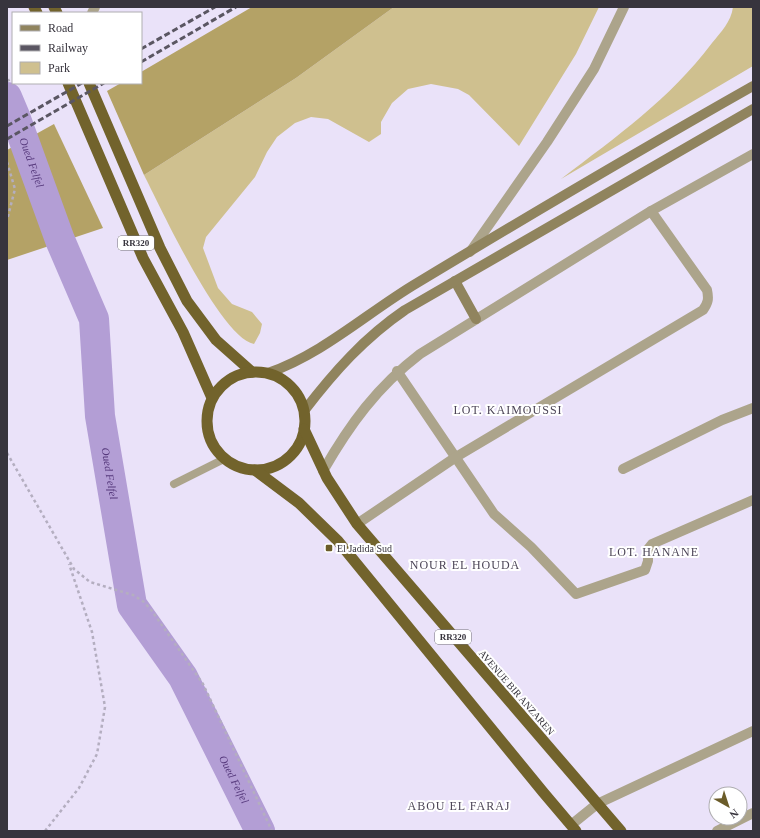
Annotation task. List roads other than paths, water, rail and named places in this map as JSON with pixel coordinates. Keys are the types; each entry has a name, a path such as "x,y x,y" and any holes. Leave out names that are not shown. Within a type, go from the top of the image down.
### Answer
{"highway":[{"name":"RR320","path":"68,84 143,258 183,332 212,398"},
{"name":"RR320","path":"89,84 160,248 187,301 216,340 252,372"},
{"name":"RR320","path":"255,470 274,466 290,455 299,443 304,429 304,410 295,391 283,380 268,373 252,372 242,373 225,383 212,398 207,414 208,431 217,451 224,459 234,465 255,470 299,503 338,541 574,828"},
{"name":"AVENUE BIR ANZAREN","path":"304,429 335,492 357,524 621,831"}],"main road":[{"path":"268,373 287,366 309,354 416,283 753,86"},
{"path":"304,410 329,378 364,340 405,310 753,109"},
{"path":"455,281 476,319"}],"street":[{"path":"470,252 547,142 594,69 624,7"},
{"path":"323,470 356,418 398,371 420,354 651,211 753,154"},
{"path":"357,524 456,457 703,310 707,304 707,290 651,211"},
{"path":"398,371 494,514 531,547 576,594 645,570 648,561 648,549 652,544 753,500"},
{"path":"623,469 722,420 753,408"},
{"path":"574,828 597,804 753,732"},
{"path":"717,831 753,813"}],"lane":[{"path":"174,484 224,459"}],"waterway":[{"name":"Oued Felfel","path":"7,97 60,240 94,319 100,416 132,605 183,677 260,831"}],"railway":[{"path":"142,48 215,7"},
{"path":"142,61 236,7"},
{"path":"7,126 80,84"},
{"path":"7,139 102,84"}],"place":[{"name":"El Jadida Sud","path":"329,548"}],"district":[{"name":"LOT. KAIMOUSSI","path":"508,410"},
{"name":"LOT. HANANE","path":"654,552"},
{"name":"NOUR EL HOUDA","path":"465,565"},
{"name":"ABOU EL FARAJ","path":"459,806"}]}
